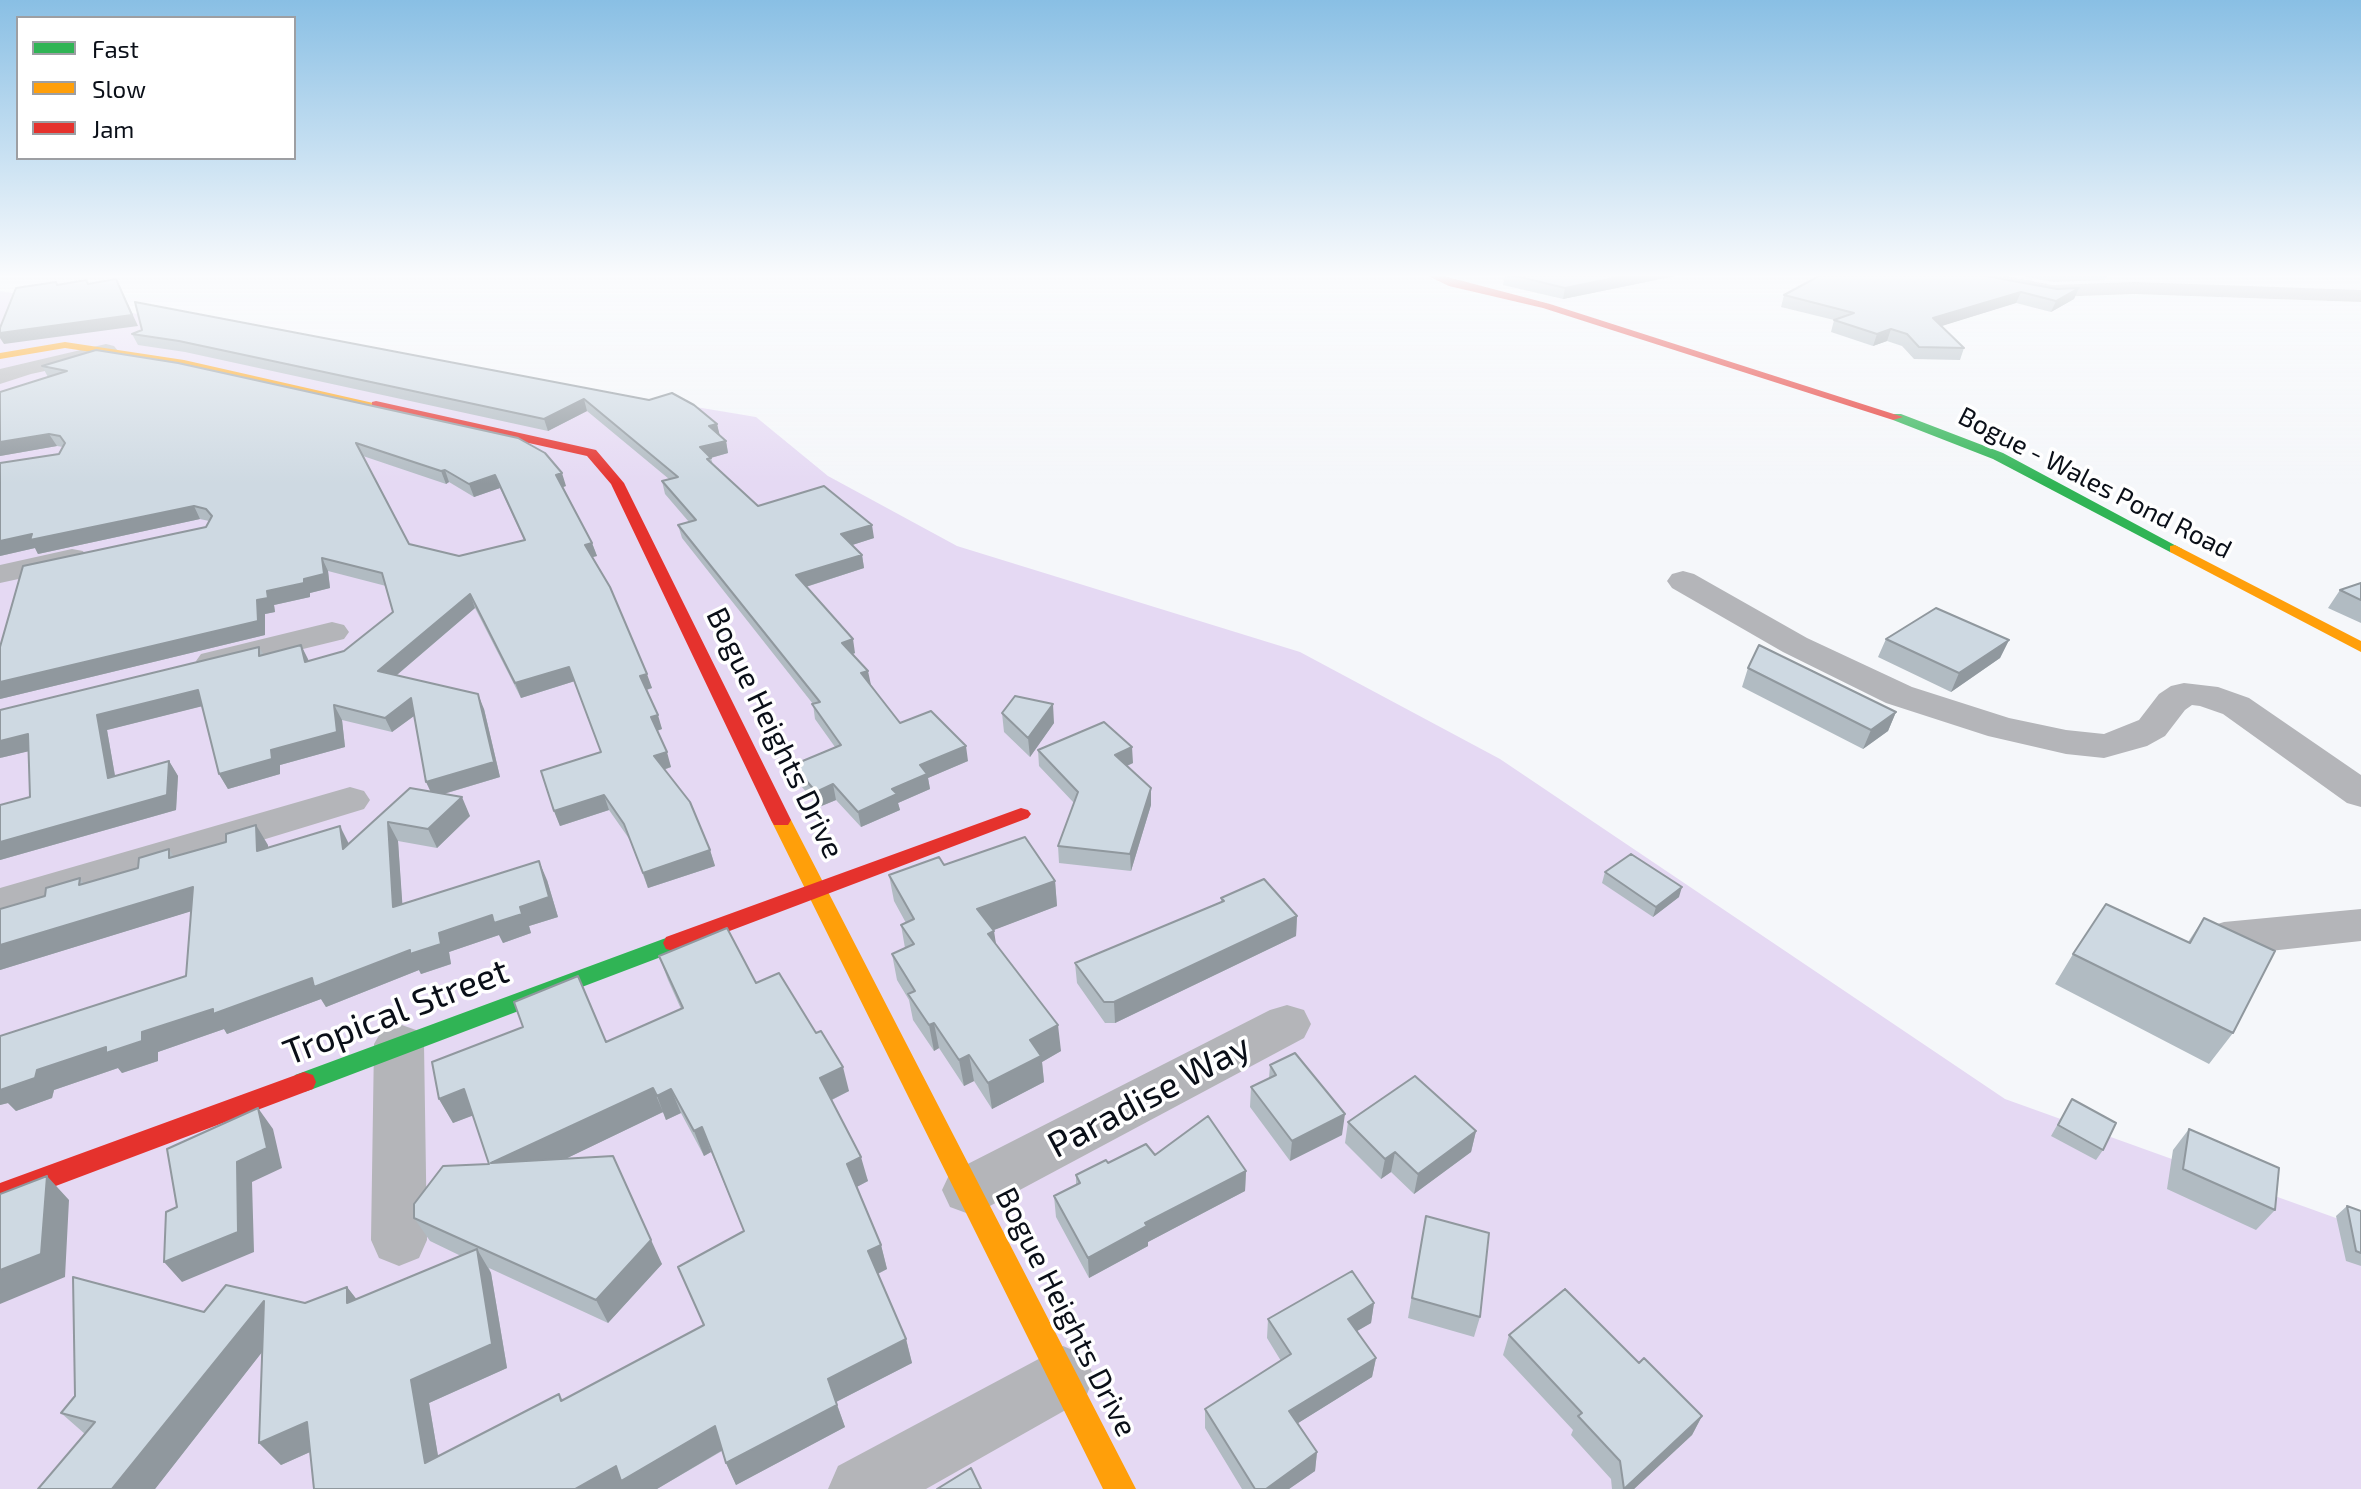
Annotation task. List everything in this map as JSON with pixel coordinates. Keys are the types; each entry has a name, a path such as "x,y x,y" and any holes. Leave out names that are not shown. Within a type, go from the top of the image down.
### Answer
{"street":[{"name":"Bogue - Wales Pond Road","path":"1672,344 1809,387 1998,456 2361,647"},
{"name":"Bogue Heights Drive","path":"0,356 65,345 184,363 591,453 617,483 815,889 1120,1489"},
{"name":"Bogue Heights Drive","path":"0,377 25,368 106,351"},
{"path":"0,574 93,554"},
{"path":"1683,581 1795,645 1899,695 2001,728 2066,742 2104,746 2134,738 2152,728 2172,702 2184,694 2205,695 2247,713 2361,794"},
{"path":"181,669 332,632"},
{"path":"0,904 350,800"},
{"name":"Tropical Street","path":"0,1195 1021,814"},
{"path":"2224,939 2361,925"},
{"name":"Paradise Way","path":"969,1190 1287,1024"},
{"path":"399,1044 399,1240"},
{"path":"861,1489 1063,1377"}],"shaded area":[{"path":"0,344 321,344 756,417 828,476 957,546 1300,652 1500,759 2005,1099 2361,1227 2361,1489 0,1489"}],"building":[{"path":"195,344 358,344 649,400 672,393 694,405 717,424 709,426 726,441 700,447 711,458 707,459 758,506 824,486 872,525 841,534 862,555 796,575 853,639 842,643 868,671 861,673 900,723 931,711 966,746 920,765 927,774 892,789 897,794 858,812 833,784 816,792 793,765 841,745 812,704 820,702 678,525 696,520 662,481 678,477 584,399 544,419"},
{"path":"1917,344 1960,344 1964,348"},
{"path":"96,350 178,363 518,438 545,453 562,473 556,475 592,543 585,545 610,587 647,674 640,676 658,715 651,717 667,752 654,756 690,802 710,850 643,873 624,824 604,795 554,811 541,771 601,752 569,667 515,683 470,594 378,671 478,694 494,762 426,782 411,698 385,718 334,705 337,732 271,750 272,759 219,774 198,690 97,715 108,778 169,761 167,795 0,842 0,805 30,797 28,734 0,741 0,710 259,647 259,656 301,645 305,662 344,651 393,612 382,573 322,558 324,574 304,579 304,583 267,591 268,598 257,600 258,621 0,682 0,647 23,566 206,527 212,516 206,509 194,506 30,540 32,534 0,541 0,463 59,454 65,443 60,436 49,434 0,442 0,392 67,371 42,366","holes":["356,443 445,470 469,484 495,475 525,540 459,556 409,544"]},
{"path":"2361,583 2361,600 2340,590"},
{"path":"1936,608 2009,640 1959,673 1886,639"},
{"path":"1759,645 1896,712 1871,730 1748,668"},
{"path":"1015,696 1053,704 1028,738 1002,713"},
{"path":"1104,722 1132,747 1115,755 1151,788 1130,854 1058,846 1078,792 1038,750"},
{"path":"410,788 462,797 428,829 388,822 393,907 539,861 549,897 520,907 522,914 494,923 492,915 439,933 441,944 410,954 410,950 314,987 312,978 213,1014 213,1009 142,1032 142,1041 106,1053 106,1047 37,1070 35,1078 0,1090 0,1036 186,976 193,887 0,945 0,909 45,896 46,888 80,878 79,885 138,868 139,858 169,849 169,858 226,842 226,834 256,825 257,851 340,826 343,849"},
{"path":"1025,837 1055,881 977,909 994,931 988,934 1058,1025 1030,1040 1041,1056 988,1083 969,1055 959,1060 934,1023 929,1025 908,994 915,991 892,954 914,944 901,925 914,919 889,875 939,857 944,865"},
{"path":"1631,854 1682,887 1656,907 1605,872"},
{"path":"1264,879 1297,916 1114,1002 1104,1002 1075,963 1224,901 1221,898"},
{"path":"2106,904 2190,943 2204,918 2275,951 2233,1033 2073,954"},
{"path":"727,928 756,983 779,973 816,1033 821,1031 843,1067 820,1078 861,1157 847,1164 881,1245 868,1251 906,1339 828,1379 837,1405 726,1463 715,1426 621,1481 616,1466 575,1489 314,1489 307,1422 259,1443 264,1301 112,1489 38,1489 95,1422 61,1413 75,1396 73,1277 204,1312 226,1285 305,1303 347,1287 347,1303 477,1249 492,1344 411,1380 425,1463 559,1394 561,1401 704,1325 678,1267 744,1231 702,1127 694,1131 671,1089 657,1096 653,1088 491,1163 613,1156 651,1240 596,1300 414,1218 414,1204 443,1166 489,1164 464,1089 439,1099 432,1062 523,1027 514,1002 578,976 606,1042 683,1008 659,956"},
{"path":"1295,1053 1345,1114 1292,1141 1251,1087 1276,1075 1270,1065"},
{"path":"1415,1076 1476,1131 1418,1174 1395,1152 1385,1159 1348,1122"},
{"path":"2072,1099 2116,1123 2103,1150 2058,1125"},
{"path":"258,1108 267,1148 237,1162 238,1232 164,1262 166,1212 177,1207 167,1149"},
{"path":"1208,1116 1246,1171 1145,1223 1147,1226 1088,1258 1054,1196 1080,1183 1076,1175 1106,1160 1108,1163 1146,1144 1155,1155"},
{"path":"2189,1129 2279,1168 2275,1210 2183,1169"},
{"path":"47,1176 41,1254 0,1270 0,1194"},
{"path":"2347,1206 2361,1211 2361,1253 2356,1251"},
{"path":"1426,1216 1489,1233 1480,1317 1412,1298"},
{"path":"1352,1271 1374,1303 1348,1319 1376,1358 1289,1411 1317,1452 1266,1489 1255,1489 1205,1409 1291,1354 1268,1319"},
{"path":"1565,1289 1639,1363 1644,1358 1702,1416 1624,1489 1620,1461 1578,1416 1582,1413 1509,1335"},
{"path":"971,1468 981,1489 937,1489"}],"traffic: fast":[{"path":"1897,417 1998,456 2175,549"},
{"path":"304,1082 674,943"}],"traffic: slow":[{"path":"0,356 65,345 184,363 376,405"},
{"path":"2175,549 2361,647"},
{"path":"781,820 1120,1489"}],"traffic: jam":[{"path":"1668,344 1897,417"},
{"path":"376,405 591,453 617,483 781,820"},
{"path":"674,943 1021,814"},
{"path":"0,1195 304,1082"}]}
